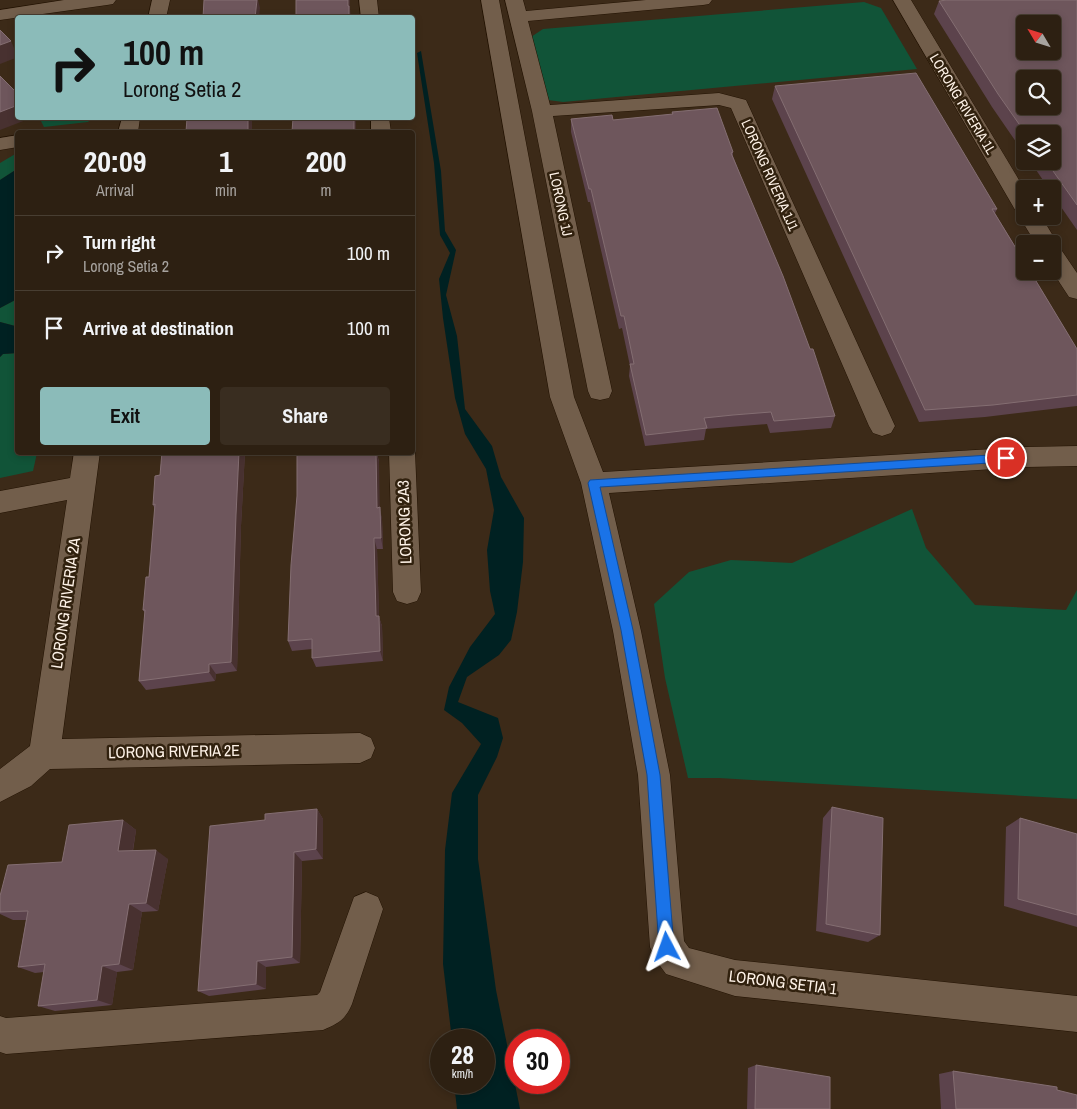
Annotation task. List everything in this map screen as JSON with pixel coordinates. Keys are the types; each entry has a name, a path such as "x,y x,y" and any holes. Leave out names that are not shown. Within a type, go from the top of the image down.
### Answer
{"street":[{"path":"0,15 107,0"},
{"path":"158,15 161,0"},
{"path":"368,0 370,15"},
{"name":"LORONG SETIA 1","path":"490,0 562,398 594,483 626,624 654,775 667,947 678,962 735,978 1077,1014"},
{"path":"516,9 702,0"},
{"name":"LORONG RIVERIA 1L","path":"902,0 1016,193"},
{"name":"LORONG 1J","path":"516,9 542,112 600,391"},
{"name":"LORONG RIVERIA 1J1","path":"542,112 719,98 739,104 882,426"},
{"path":"0,144 15,142"},
{"path":"1061,266 1077,291"},
{"name":"LORONG RIVERIA 2A","path":"44,754 87,455"},
{"name":"LORONG 2A3","path":"402,455 407,592"},
{"path":"594,483 1026,457 1077,456"},
{"path":"0,502 82,486"},
{"name":"LORONG RIVERIA 2E","path":"44,754 360,748"},
{"path":"0,787 20,775 44,754"},
{"path":"0,1034 6,1036 323,1012 334,1004 366,909"}],"green space":[{"path":"864,2 881,8 917,69 563,102 548,100 528,39 543,29"},
{"path":"40,120 90,120 88,122 44,127"},
{"path":"15,154 15,170 0,180 0,163"},
{"path":"15,300 15,326 0,322 0,308"},
{"path":"15,353 15,455 37,455 33,471 0,478 0,357 3,354"},
{"path":"912,509 926,548 975,605 1066,610 1077,590 1077,799 719,778 688,778 665,678 654,604 689,572 731,560 792,563"}],"water":[{"path":"421,51 441,171 445,231 456,250 446,295 457,336 465,409 492,446 501,477 524,518 523,562 517,612 511,640 499,655 467,677 458,702 498,718 503,738 497,757 478,795 478,859 496,990 505,1035 505,1094 517,1094 520,1109 457,1109 455,1094 495,1094 495,1029 451,1029 443,964 445,850 452,793 481,744 462,723 444,710 449,687 470,647 495,614 490,591 487,550 494,510 486,469 465,434 455,398 439,279 450,253 440,235 434,163 417,53"},
{"path":"15,170 15,300 0,308 0,180"},
{"path":"0,322 15,326 15,353 3,354 0,357"}],"building":[{"path":"204,0 257,0 255,15 203,15"},
{"path":"296,0 348,0 349,15 296,15"},
{"path":"1077,0 1077,205 1052,170 1061,170 1061,125 1020,125 939,1"},
{"path":"0,30 11,41 0,45"},
{"path":"916,73 997,209 992,209 1016,248 1016,280 1035,280 1077,349 1077,395 993,405 925,410 775,86"},
{"path":"0,76 15,91 15,106 0,112"},
{"path":"717,108 733,152 731,153 783,276 810,349 813,349 835,416 774,421 771,412 733,415 704,418 707,428 646,435 630,364 634,364 624,316 621,316 591,189 589,189 571,119 612,115 613,120"},
{"path":"187,120 248,120 248,130 186,130"},
{"path":"293,120 354,120 354,130 292,130"},
{"path":"162,455 239,455 231,662 209,664 209,672 139,681 145,610 143,610 146,577 149,577 155,504 153,505 155,476 160,475"},
{"path":"297,455 376,455 377,508 380,507 381,538 374,538 376,616 379,616 380,651 312,658 312,639 288,641 291,565 297,496"},
{"path":"832,807 883,818 880,935 826,924"},
{"path":"317,809 316,849 294,852 292,957 257,961 256,984 198,991 210,826 265,820 265,814"},
{"path":"1020,818 1077,834 1077,915 1018,899"},
{"path":"123,820 118,851 156,850 146,903 129,904 119,964 102,966 97,1000 38,1006 45,964 18,967 28,911 0,912 0,896 8,865 62,862 69,825"},
{"path":"756,1065 830,1077 830,1109 755,1109"},
{"path":"953,1071 1057,1087 1057,1090 1077,1095 1077,1109 956,1109"}],"route":[{"path":"667,947 654,775 627,630 594,483 1006,458"}]}
